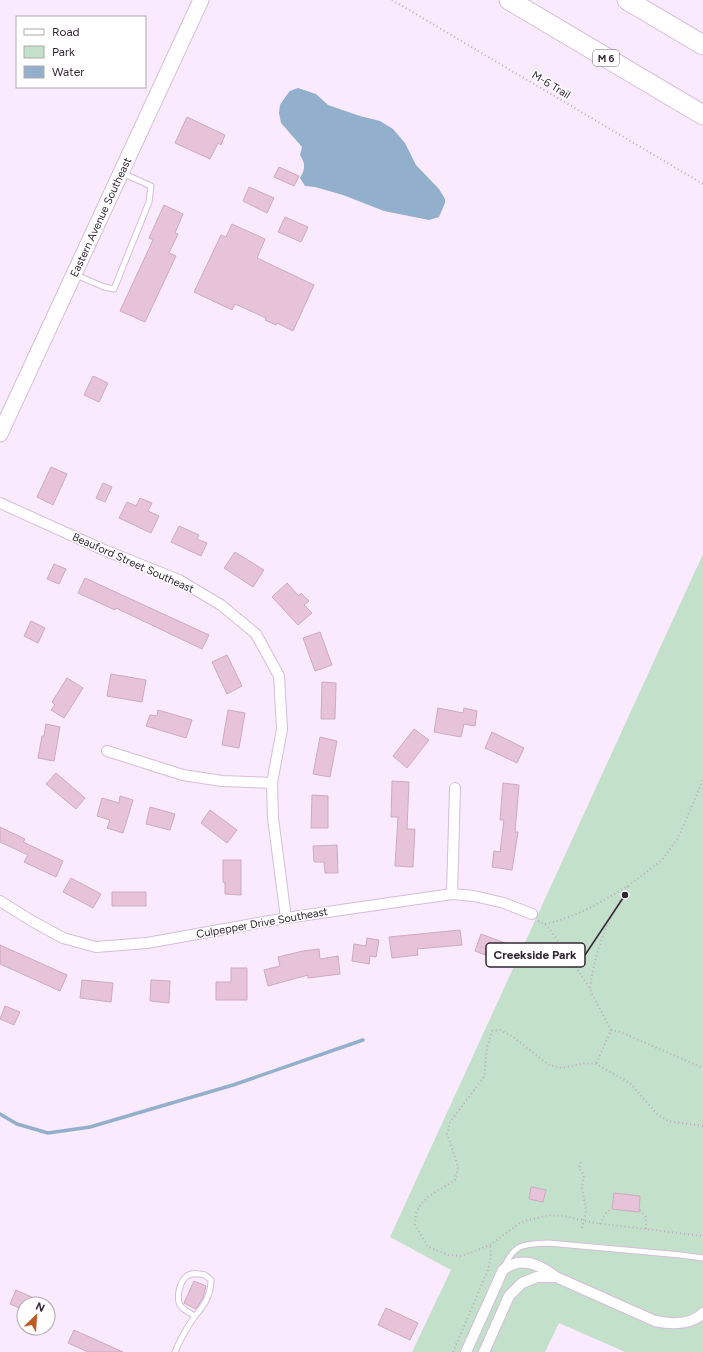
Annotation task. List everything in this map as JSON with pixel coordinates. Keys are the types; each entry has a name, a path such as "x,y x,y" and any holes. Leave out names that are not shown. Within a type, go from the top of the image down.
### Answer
{"highway":[{"name":"M 6","path":"509,0 703,115"},
{"path":"627,0 703,45"}],"street":[{"name":"Eastern Avenue Southeast","path":"0,434 201,0"},
{"name":"Beauford Street Southeast","path":"0,503 104,550 179,580 221,605 256,634 279,676 282,729 272,783 273,818 286,918"},
{"path":"107,751 183,775 222,781 272,783"},
{"path":"452,894 455,788"},
{"name":"Culpepper Drive Southeast","path":"0,901 63,938 96,947 147,943 286,918 452,894 474,896 504,903 532,914"},
{"path":"466,1352 503,1270 509,1266 518,1264 531,1263 542,1267 556,1277 655,1321 670,1324 688,1322 701,1316 703,1313"},
{"path":"484,1352 509,1296 522,1283 537,1277 556,1277"}],"lane":[{"path":"74,274 104,287 114,289 149,202 151,186 122,172"},
{"path":"503,1270 512,1252 526,1244 548,1243 703,1258"},
{"path":"175,1352 195,1316 202,1309 211,1289 211,1280 205,1274 195,1273 186,1276 181,1285 178,1298 180,1305 195,1316"}],"path":[{"name":"M-6 Trail","path":"392,0 703,184"},
{"path":"545,924 560,921 588,910 628,886 662,860 678,838 703,780"},
{"path":"590,990 592,970 601,938 613,911 628,886"},
{"path":"532,914 531,917 545,924 571,960 590,990 611,1030 703,1068"},
{"path":"703,1126 668,1121 657,1114 630,1083 596,1064 584,1063 562,1068 549,1065 512,1036 500,1030 492,1031 487,1048 484,1077 450,1122 447,1134 458,1166 458,1173 455,1180 429,1196 421,1204 416,1213 415,1225 428,1247 449,1255 462,1256 490,1245 522,1222 549,1215 564,1216 600,1224 703,1236"},
{"path":"596,1064 611,1030"},
{"path":"581,1162 579,1168 584,1175 582,1188 586,1210 581,1231"},
{"path":"600,1224 605,1214 610,1210"},
{"path":"640,1210 646,1217 646,1229"},
{"path":"453,1352 488,1270 491,1257 490,1245"}],"green space":[{"path":"703,554 703,1352 625,1352 559,1323 545,1352 412,1352 451,1270 390,1237"}],"water":[{"path":"298,88 316,94 328,105 380,121 393,129 405,143 416,165 439,189 445,199 445,203 439,217 429,220 384,211 343,195 315,187 305,186 300,178 304,167 300,155 302,147 281,123 279,113 280,105 286,96 290,91"}],"building":[{"path":"187,117 225,135 221,145 218,143 210,159 175,143"},
{"path":"279,167 299,176 294,186 274,177"},
{"path":"249,187 274,198 267,213 243,201"},
{"path":"164,205 183,214 175,233 178,234 169,253 176,256 145,322 120,311 153,240 149,238"},
{"path":"285,217 308,227 301,242 278,232"},
{"path":"232,224 265,239 257,258 314,285 293,331 277,323 276,325 265,320 266,318 235,304 232,310 194,292 221,235 226,237"},
{"path":"93,376 108,383 99,402 84,395"},
{"path":"51,467 67,474 53,505 37,497"},
{"path":"103,483 112,487 105,502 96,498"},
{"path":"140,498 152,503 148,511 159,516 151,533 119,518 127,502 136,506"},
{"path":"179,526 199,535 197,539 207,543 201,556 171,542"},
{"path":"235,552 264,570 253,587 224,568"},
{"path":"54,564 66,569 59,584 47,579"},
{"path":"85,578 209,635 202,649 116,608 115,610 78,593"},
{"path":"287,583 299,596 301,593 309,601 304,605 312,613 298,625 272,597"},
{"path":"31,621 45,628 38,643 24,636"},
{"path":"320,632 332,665 315,671 303,638"},
{"path":"227,655 242,686 227,694 212,662"},
{"path":"111,674 146,680 142,702 107,696"},
{"path":"67,678 83,688 64,718 51,710 55,705 52,702"},
{"path":"322,682 336,683 335,719 321,719"},
{"path":"438,708 463,713 464,708 477,711 475,726 464,724 461,737 434,732"},
{"path":"158,710 192,720 186,738 146,726 150,715 157,716"},
{"path":"228,710 245,713 239,748 222,745"},
{"path":"46,724 60,727 54,761 38,758"},
{"path":"414,729 429,740 407,768 393,756"},
{"path":"492,732 524,748 517,763 485,748"},
{"path":"320,737 337,741 330,777 313,774"},
{"path":"56,773 85,798 76,809 46,784"},
{"path":"392,781 409,782 407,829 415,829 413,867 395,866 398,817 391,817"},
{"path":"503,783 519,785 515,832 518,832 512,870 492,867 494,851 500,852 504,820 500,820"},
{"path":"312,795 328,796 328,828 311,828"},
{"path":"120,796 133,800 123,833 107,828 110,820 97,816 102,798 119,803"},
{"path":"150,807 175,814 170,830 146,824"},
{"path":"210,810 237,830 227,843 201,823"},
{"path":"0,827 25,839 23,842 63,861 56,877 24,862 28,855 0,842"},
{"path":"337,845 338,873 325,873 324,862 314,862 313,846"},
{"path":"223,860 241,860 241,895 225,894 225,883 223,882"},
{"path":"71,878 101,894 93,908 63,892"},
{"path":"112,892 146,892 146,906 112,906"},
{"path":"460,930 462,945 417,949 418,955 392,958 389,937"},
{"path":"481,934 518,948 512,965 475,951"},
{"path":"367,938 379,940 376,957 370,956 369,964 352,961 354,944 366,946"},
{"path":"0,945 67,975 60,991 0,964"},
{"path":"319,949 320,959 338,956 340,974 308,978 308,975 268,986 264,970 280,966 278,957"},
{"path":"231,968 247,968 247,1000 216,1000 216,982 231,982"},
{"path":"82,980 113,983 111,1002 80,998"},
{"path":"151,980 170,981 169,1003 150,1001"},
{"path":"5,1006 20,1012 14,1025 0,1019"},
{"path":"531,1187 546,1190 543,1202 529,1199"},
{"path":"614,1193 640,1196 639,1212 612,1209"},
{"path":"194,1281 206,1286 203,1298 196,1309 184,1303"},
{"path":"16,1290 29,1296 16,1296 16,1307 10,1304"},
{"path":"386,1308 418,1323 410,1340 378,1325"},
{"path":"74,1330 123,1352 88,1352 68,1343"}],"waterway":[{"path":"0,1114 17,1124 48,1133 90,1127 233,1085 363,1040"}],"place":[{"name":"Creekside Park","path":"625,895"}]}
